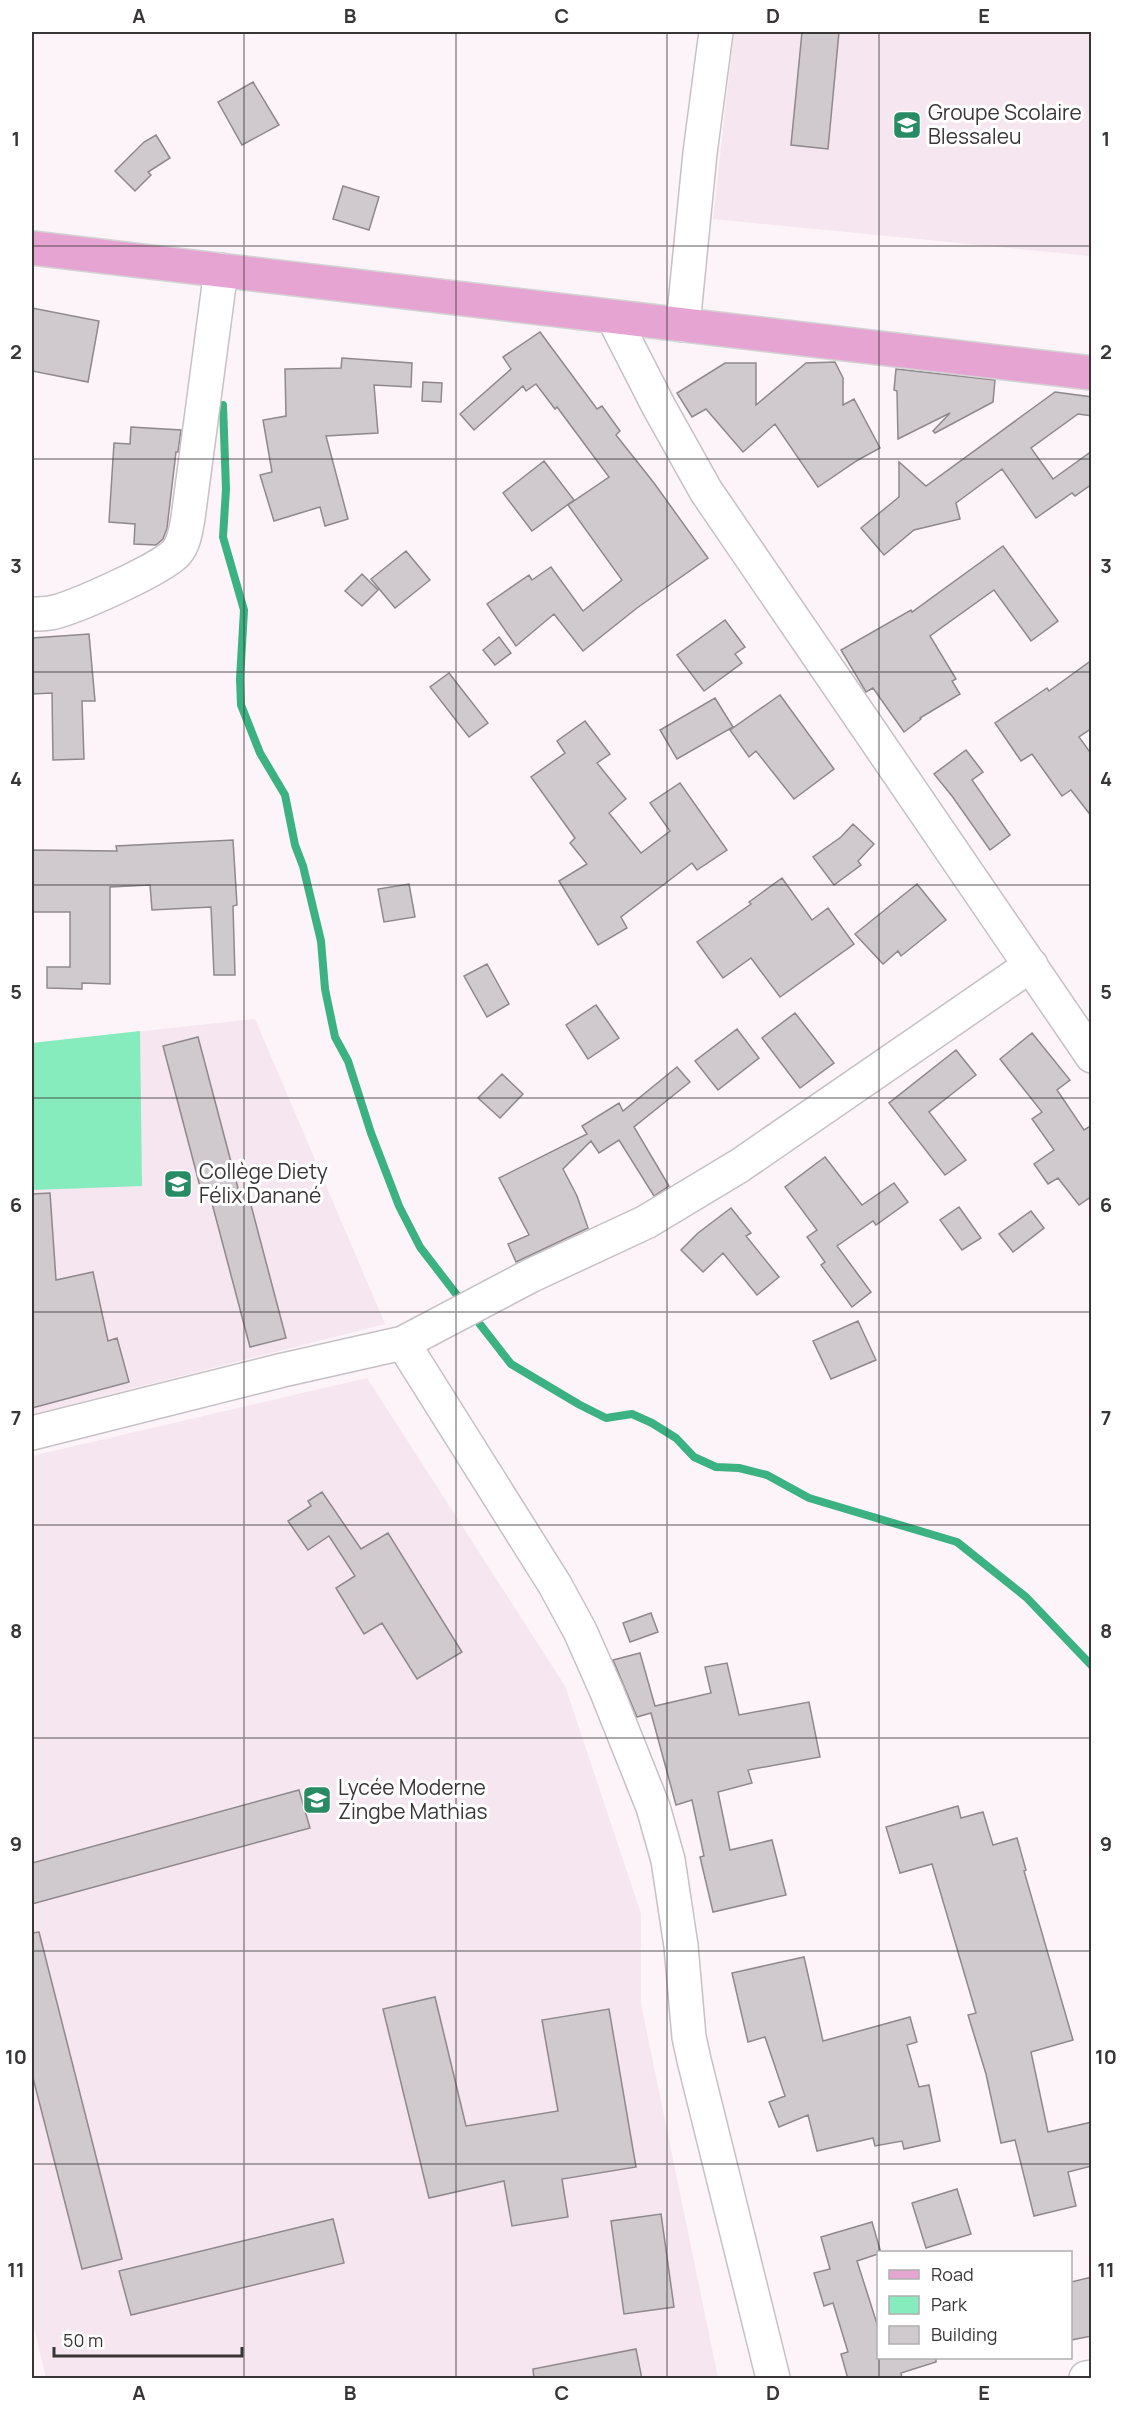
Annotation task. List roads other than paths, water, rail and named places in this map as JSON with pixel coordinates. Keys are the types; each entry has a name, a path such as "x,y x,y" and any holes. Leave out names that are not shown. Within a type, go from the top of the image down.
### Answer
{"main road":[{"path":"32,248 1092,373"}],"street":[{"path":"683,325 700,153 716,32"},
{"path":"32,614 51,613 75,606 154,569 174,555 179,548 189,518 221,270"},
{"path":"613,317 658,406 706,490 1092,1056"},
{"path":"32,1433 283,1370 403,1343 530,1276 646,1222 739,1166 1030,965"},
{"path":"403,1343 555,1585 580,1631 653,1807 668,1860 673,1889 681,1946 689,2037 773,2379"},
{"path":"1086,2379 1092,2377"}],"waterway":[{"path":"223,405 226,489 223,537 244,610 240,679 241,705 260,753 285,795 295,845 303,866 321,941 325,989 335,1037 348,1061 371,1133 399,1206 420,1247 463,1303"},
{"path":"472,1314 511,1364 606,1418 632,1414 676,1438 694,1457 716,1467 739,1468 767,1475 809,1498 957,1542 1026,1597 1092,1666"}],"place":[{"name":"Groupe Scolaire Blessaleu","path":"907,125"},
{"name":"Collège Diety Félix Danané","path":"178,1184"},
{"name":"Lycée Moderne Zingbe Mathias","path":"317,1800"}]}
